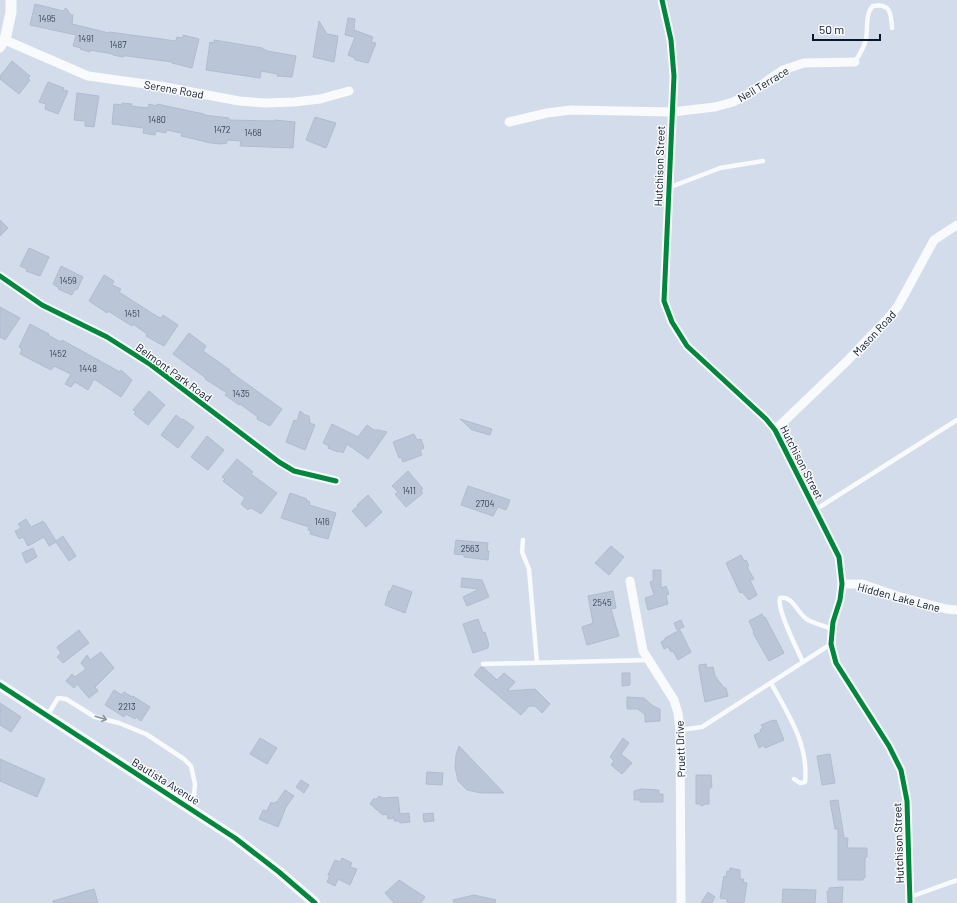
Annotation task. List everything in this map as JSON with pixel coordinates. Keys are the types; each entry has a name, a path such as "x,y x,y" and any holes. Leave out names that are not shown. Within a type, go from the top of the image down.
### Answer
{"street":[{"path":"2,44 11,12 11,0"},
{"name":"Hutchison Street","path":"662,0 671,40 674,76 664,300 672,322 687,346 766,419 775,430 839,557 842,584 840,600 833,622 831,644 836,663 889,746 901,770 908,801 910,900"},
{"name":"Serene Road","path":"2,44 88,76 160,86 239,100 265,103 294,102 320,99 349,91"},
{"name":"Neil Terrace","path":"672,112 715,107 733,102 747,95 783,70 804,63 855,62"},
{"name":"Hutchison Street","path":"509,122 547,113 571,110 672,112"},
{"name":"Mason Road","path":"775,430 847,361 889,318 898,306 934,240 957,225"},
{"name":"Belmont Park Road","path":"0,276 42,304 107,337 151,365 279,462 294,471 336,481"},
{"name":"Pruett Drive","path":"630,581 643,651 674,700 678,713 680,730 681,903"},
{"name":"Hidden Lake Lane","path":"842,584 862,584 911,600 946,609 957,610"},
{"name":"Bautista Avenue","path":"0,685 189,807 240,842 279,872 315,903"}],"lane":[{"path":"855,62 864,46 869,14 873,6 884,6 888,8 892,18 892,28"},
{"path":"668,188 720,168 763,161"},
{"path":"815,510 957,420"},
{"path":"523,540 522,552 530,568 537,663"},
{"path":"803,662 781,612 778,602 780,598 784,597 788,599 799,613 808,620 832,629"},
{"path":"680,730 702,727 831,644"},
{"path":"483,664 648,660"},
{"path":"771,683 797,731 805,756 805,782 800,783 794,779"},
{"path":"47,716 58,698 66,698 95,717 119,723 146,734 192,766 195,784 194,796 189,807"},
{"path":"910,900 957,880"}],"building":[{"path":"35,4 63,11 66,8 71,15 73,15 72,24 109,33 176,41 177,37 183,38 183,35 199,39 192,68 172,62 127,56 123,57 80,49 81,48 73,46 76,35 30,25"},
{"path":"348,18 355,19 354,30 373,37 371,42 376,43 368,63 355,60 355,58 348,55 355,37 345,35"},
{"path":"319,21 327,34 338,36 334,62 313,57"},
{"path":"214,40 262,48 267,51 296,56 292,77 277,76 278,74 261,71 260,78 206,70 210,42 214,43"},
{"path":"12,61 30,76 28,78 30,80 19,94 0,79 0,76"},
{"path":"48,82 68,91 58,114 45,109 46,104 39,102"},
{"path":"77,93 99,96 94,127 85,126 85,121 74,120"},
{"path":"122,103 132,104 131,106 148,108 149,104 157,106 157,104 204,115 229,118 229,120 274,120 295,122 293,148 240,146 241,141 227,140 227,143 211,143 181,136 182,133 166,130 166,133 156,131 155,135 143,133 144,128 112,124 114,104 122,105"},
{"path":"315,117 336,123 326,148 306,140"},
{"path":"0,220 8,228 0,236"},
{"path":"29,248 49,257 40,276 26,271 27,269 20,266"},
{"path":"61,266 83,277 77,290 75,289 72,295 58,289 59,288 53,284"},
{"path":"104,275 114,281 112,285 121,289 119,292 158,317 161,318 163,315 178,325 164,346 146,336 147,334 133,324 132,326 108,311 107,313 89,301"},
{"path":"0,307 20,318 5,340 0,337"},
{"path":"30,324 61,342 62,340 120,372 121,370 132,380 121,397 94,379 88,390 75,382 71,387 65,384 71,374 54,366 51,370 20,354 22,349 19,347"},
{"path":"189,333 206,346 203,351 282,409 270,426 257,419 258,417 225,395 227,393 205,379 206,378 173,354"},
{"path":"149,391 165,405 148,425 134,414 136,412 133,410"},
{"path":"300,411 309,416 310,423 315,425 305,450 286,442 294,420 297,421"},
{"path":"176,415 194,427 178,448 161,435"},
{"path":"460,419 492,429 490,435 472,430"},
{"path":"332,424 358,437 367,425 374,430 387,432 368,459 347,444 343,453 328,448 329,446 323,443"},
{"path":"414,434 417,440 421,439 424,448 420,450 422,455 403,462 401,457 399,458 393,442"},
{"path":"207,436 224,450 208,470 191,457"},
{"path":"237,459 253,472 251,474 277,493 261,514 250,508 248,510 241,504 245,498 223,481 225,479 222,477"},
{"path":"408,471 423,489 421,491 423,493 406,507 395,494 398,492 392,486"},
{"path":"468,486 510,500 506,510 498,507 493,516 461,505"},
{"path":"290,493 307,499 306,500 310,502 309,505 336,513 328,539 310,534 311,531 308,530 309,527 281,518"},
{"path":"368,495 382,512 366,527 352,511"},
{"path":"26,519 31,527 43,521 56,541 63,536 76,556 69,561 56,542 49,546 44,537 28,546 23,537 19,539 15,531 21,528 18,524"},
{"path":"456,540 488,543 488,560 464,557 464,555 454,554"},
{"path":"611,546 624,557 609,575 595,563"},
{"path":"33,548 37,557 26,563 22,553"},
{"path":"741,555 749,566 747,567 754,579 750,580 757,595 749,600 742,592 740,593 726,563"},
{"path":"653,570 661,570 661,588 666,586 669,594 666,595 668,604 648,610 645,598 654,595 650,582 653,581"},
{"path":"462,578 482,580 489,597 467,606 463,597 479,589 461,587"},
{"path":"393,585 412,592 405,613 385,605 389,591 390,592"},
{"path":"613,591 616,608 611,609 619,636 587,645 582,627 593,623 588,596"},
{"path":"762,614 784,653 769,661 753,633 754,632 749,621"},
{"path":"478,619 483,633 485,632 489,645 488,648 473,653 463,624"},
{"path":"681,620 684,627 677,630 674,623"},
{"path":"79,630 89,643 63,663 57,657 61,653 57,647"},
{"path":"680,630 691,652 678,660 673,651 671,652 668,647 664,649 661,642 665,640 665,638"},
{"path":"101,652 114,668 95,687 98,691 89,698 77,684 74,688 66,681 72,674 75,677 86,669 81,663 87,655 90,660"},
{"path":"706,664 707,668 713,667 715,676 724,688 726,688 728,696 705,702 699,665"},
{"path":"481,667 497,680 504,673 515,682 507,691 535,689 550,704 542,713 535,706 529,706 521,715 474,675"},
{"path":"622,673 630,673 630,685 622,686"},
{"path":"114,690 122,695 124,692 132,697 133,696 150,707 141,721 136,717 135,719 126,714 124,717 105,705"},
{"path":"627,697 644,698 653,706 660,709 660,721 645,722 645,715 638,709 627,709"},
{"path":"0,703 21,717 11,732 0,725"},
{"path":"776,720 784,740 765,748 764,745 759,748 754,735 761,732 760,730 763,728 761,725"},
{"path":"260,738 277,748 267,764 250,754"},
{"path":"623,738 629,743 621,754 632,763 622,774 611,765 614,761 610,757"},
{"path":"459,746 504,793 481,793 467,790 458,781 455,767 456,755"},
{"path":"830,754 835,783 822,785 817,756"},
{"path":"0,759 45,779 37,797 0,781"},
{"path":"427,772 443,773 442,785 426,784"},
{"path":"696,775 711,775 712,787 709,789 709,804 702,806 696,804"},
{"path":"301,780 309,785 304,793 296,787"},
{"path":"641,789 659,790 659,794 663,794 663,802 640,802 640,800 634,800 634,791"},
{"path":"285,790 294,796 286,807 278,827 259,819 263,810 267,811 271,802 275,804"},
{"path":"379,796 383,798 398,797 400,814 409,813 410,822 400,823 399,821 394,821 394,818 388,819 387,814 383,815 370,804 374,798 376,800"},
{"path":"838,800 844,838 848,838 847,848 867,848 867,857 865,857 865,878 863,878 863,880 838,880 838,829 835,829 830,801"},
{"path":"433,813 434,821 424,822 423,814"},
{"path":"342,858 352,863 350,867 357,869 350,885 338,879 335,886 327,882 330,875 328,875 335,860 340,862"},
{"path":"730,868 740,870 740,879 744,879 743,882 747,883 744,903 727,903 727,899 720,898 724,876 726,877 727,871 730,871"},
{"path":"399,880 425,897 421,903 394,903 385,893"},
{"path":"843,887 842,903 828,903 827,891 829,891 829,888"},
{"path":"94,889 98,903 53,903 53,901"},
{"path":"783,889 816,890 815,903 782,903"},
{"path":"708,892 715,897 712,903 701,903"},
{"path":"474,895 496,900 495,903 454,903 453,900"}],"cycle path":[{"path":"662,0 671,40 674,76 664,301 672,322 687,346 766,419 775,430 839,557 842,584 840,600 833,622 831,644 836,663 889,746 901,770 907,801 910,903"},
{"path":"0,276 42,305 107,337 151,365 279,462 294,471 336,481"},
{"path":"0,685 235,838 279,872 315,903"}]}
